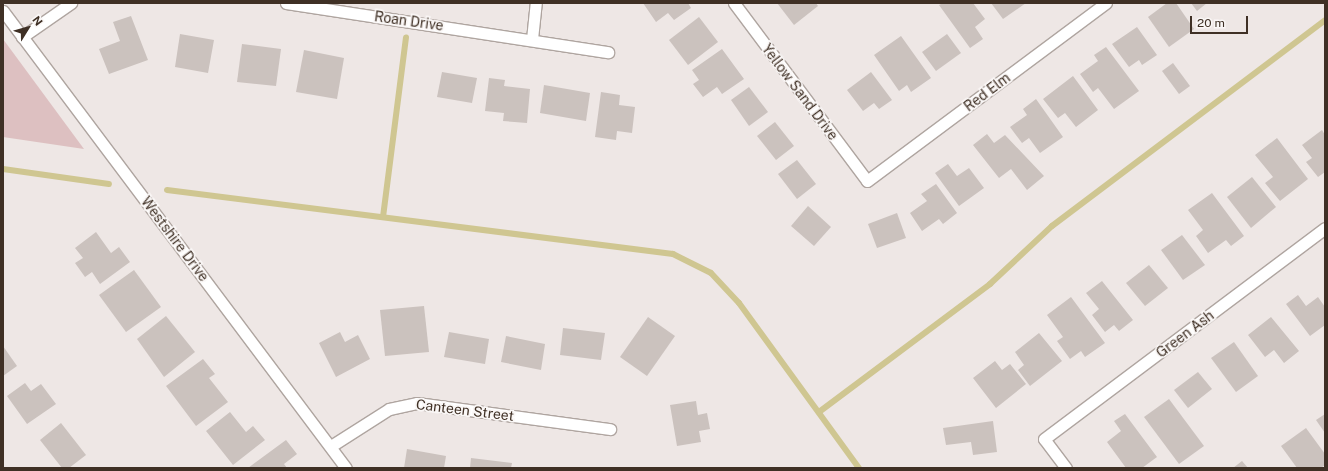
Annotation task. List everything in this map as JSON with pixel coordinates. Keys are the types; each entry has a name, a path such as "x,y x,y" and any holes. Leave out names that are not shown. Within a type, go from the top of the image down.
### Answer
{"street":[{"path":"22,37 71,3"},
{"name":"Roan Drive","path":"286,3 532,39 608,52"},
{"path":"532,39 536,3"},
{"name":"Yellow Sand Drive","path":"734,3 867,181"},
{"name":"Red Elm","path":"867,181 1106,3"},
{"name":"Westshire Drive","path":"3,11 331,446 346,468"},
{"name":"Green Ash","path":"1066,468 1044,439 1325,228"},
{"name":"Canteen Street","path":"331,446 389,409 417,403 610,429"}],"shaded area":[{"path":"3,39 84,149 3,137"}],"building":[{"path":"643,3 688,3 691,8 674,20 668,13 656,22"},
{"path":"777,3 816,3 818,6 794,25"},
{"path":"943,3 973,3 985,19 975,27 983,39 970,48 939,5"},
{"path":"991,3 1026,3 1003,19"},
{"path":"1167,3 1176,3 1194,29 1169,47 1148,17"},
{"path":"1191,3 1207,3 1197,11"},
{"path":"131,16 148,60 109,74 99,49 120,41 113,22"},
{"path":"699,17 718,42 688,65 669,40"},
{"path":"1137,27 1157,55 1142,65 1139,60 1129,67 1112,44"},
{"path":"180,34 214,40 208,73 175,67"},
{"path":"947,34 961,53 936,71 922,52"},
{"path":"901,36 931,78 911,92 907,85 899,91 874,55"},
{"path":"242,44 281,49 276,86 237,82"},
{"path":"1106,47 1139,91 1114,109 1098,88 1093,92 1080,74 1098,61 1094,55"},
{"path":"722,49 744,79 722,94 717,87 703,97 693,84 699,80 692,70"},
{"path":"304,50 344,58 337,99 296,92"},
{"path":"1173,63 1190,86 1179,94 1162,71"},
{"path":"442,72 477,78 472,103 437,97"},
{"path":"871,72 892,100 879,109 874,103 863,111 847,90"},
{"path":"1073,76 1098,110 1076,127 1065,113 1058,118 1043,99"},
{"path":"489,78 505,80 504,86 530,89 527,123 503,121 504,113 485,111"},
{"path":"544,85 590,93 586,121 540,113"},
{"path":"749,87 768,112 749,126 731,100"},
{"path":"601,92 620,95 619,105 635,107 632,133 617,131 616,140 595,137"},
{"path":"1036,99 1063,137 1040,153 1029,138 1022,143 1010,127 1027,115 1023,109"},
{"path":"775,122 794,146 776,160 757,136"},
{"path":"1322,130 1325,135 1325,172 1318,177 1306,162 1312,158 1302,145"},
{"path":"987,134 994,143 1005,135 1044,176 1027,190 1011,169 999,178 973,145"},
{"path":"1277,138 1308,179 1280,201 1265,183 1273,177 1255,155"},
{"path":"797,160 816,184 797,199 778,174"},
{"path":"948,164 957,176 969,168 984,188 959,206 935,173"},
{"path":"1252,177 1276,207 1251,228 1227,197"},
{"path":"936,184 957,213 943,224 939,219 922,231 910,213 927,201 921,194"},
{"path":"1212,193 1244,236 1231,246 1226,240 1208,253 1196,236 1203,230 1188,210"},
{"path":"808,206 831,227 814,246 791,226"},
{"path":"897,213 906,238 877,248 868,224"},
{"path":"96,232 111,253 119,247 130,262 100,284 92,272 85,277 75,263 83,258 75,248"},
{"path":"1182,235 1205,265 1183,280 1161,250"},
{"path":"1149,265 1168,288 1145,306 1126,283"},
{"path":"134,270 161,307 126,332 99,295"},
{"path":"1102,281 1133,320 1119,331 1114,325 1105,332 1092,315 1099,309 1086,293"},
{"path":"1298,295 1306,306 1318,297 1325,307 1325,325 1310,336 1286,304"},
{"path":"1071,297 1105,343 1085,357 1081,351 1070,359 1057,341 1063,337 1047,315"},
{"path":"424,306 429,352 385,356 380,310"},
{"path":"166,316 195,352 164,377 137,339"},
{"path":"648,317 675,336 647,376 620,357"},
{"path":"1271,317 1299,351 1284,363 1274,350 1265,357 1248,335"},
{"path":"563,328 605,333 601,360 560,355"},
{"path":"340,332 345,342 358,335 370,359 336,377 319,343"},
{"path":"449,332 489,339 485,364 444,357"},
{"path":"1039,333 1062,361 1030,386 1018,370 1024,365 1015,352"},
{"path":"506,336 545,344 541,370 501,362"},
{"path":"1234,342 1258,376 1236,392 1211,358"},
{"path":"3,346 17,366 3,376"},
{"path":"203,359 215,374 209,378 228,402 196,426 166,386"},
{"path":"995,361 1002,370 1010,364 1026,384 996,408 973,378"},
{"path":"1198,372 1212,389 1188,408 1174,390"},
{"path":"25,383 31,391 41,384 56,404 27,424 7,396"},
{"path":"1169,399 1204,446 1179,464 1144,417"},
{"path":"696,401 698,415 707,413 710,429 699,431 701,442 677,446 670,405"},
{"path":"230,412 246,432 253,426 265,440 233,465 206,431"},
{"path":"1125,414 1157,457 1142,468 1126,468 1107,442 1121,431 1114,421"},
{"path":"1325,414 1325,433 1316,420"},
{"path":"993,421 997,452 973,455 971,442 946,445 943,428"},
{"path":"61,423 86,455 69,468 62,468 40,440"},
{"path":"1306,428 1325,454 1325,465 1321,468 1297,468 1281,446"},
{"path":"286,440 297,454 284,464 287,468 248,468"},
{"path":"407,449 446,456 444,468 404,468"},
{"path":"471,458 512,463 511,468 470,468"},
{"path":"1242,461 1248,468 1233,468"}],"waterway":[{"path":"819,412 990,284 1052,226 1325,20"},
{"path":"383,217 406,37"},
{"path":"3,169 109,184"},
{"path":"167,190 673,254 711,273 739,303 859,468"}]}
